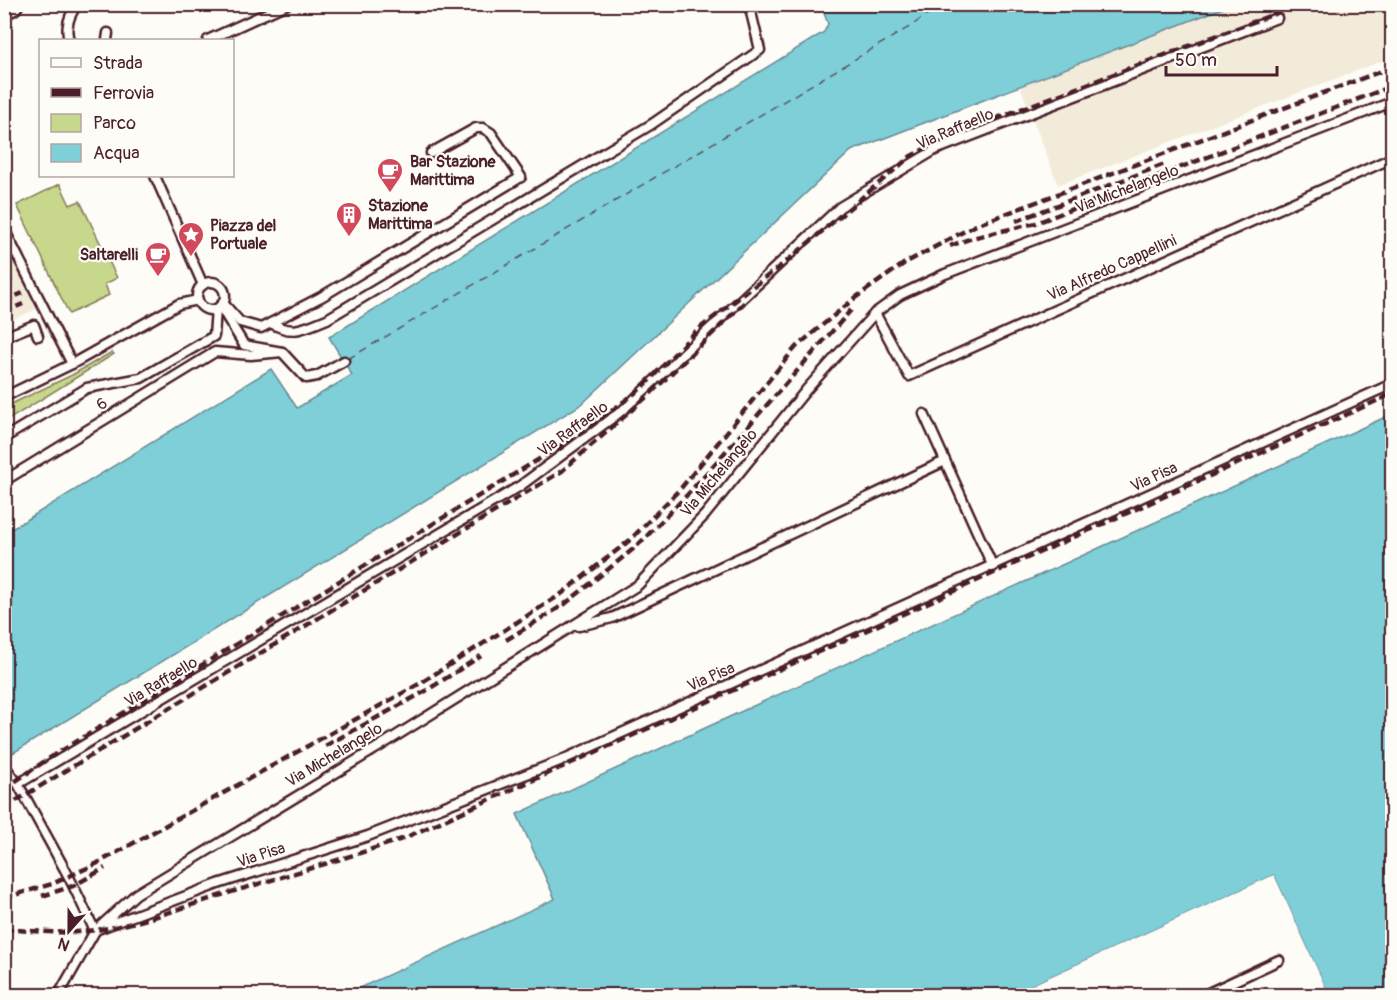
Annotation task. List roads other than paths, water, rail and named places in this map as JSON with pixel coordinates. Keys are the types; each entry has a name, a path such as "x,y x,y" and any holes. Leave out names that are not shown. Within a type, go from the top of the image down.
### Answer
{"main road":[{"path":"4,8 11,4"}],"lane":[{"path":"69,39 67,27 70,16 78,4"},
{"path":"210,39 287,4"},
{"path":"271,323 283,330 297,330 327,319 652,124 760,50 749,4"},
{"name":"Via Raffaello","path":"18,784 520,486 623,410 840,207 935,150 1277,18"},
{"name":"Via Michelangelo","path":"95,931 136,894 638,585 705,515 807,389 875,313 900,295 923,283 1392,102"},
{"path":"4,438 87,388 141,378 214,336 220,306 225,293 219,285 208,282 203,285 198,294 198,300 205,308 220,306 240,322 261,328 321,297 521,177 491,133 483,128 476,128 431,153"},
{"name":"Via Alfredo Cappellini","path":"875,313 909,376 1392,158"},
{"path":"155,177 203,285"},
{"path":"4,230 72,364"},
{"path":"4,397 72,364 179,304 198,300"},
{"path":"220,306 244,345 282,352 306,378 317,376 344,361"},
{"path":"4,337 34,325 38,336"},
{"name":"6","path":"4,481 215,352 251,355 282,352"},
{"name":"Via Pisa","path":"95,931 218,884 368,836 560,761 993,567 1392,384"},
{"path":"924,414 993,567"},
{"path":"573,627 612,618 945,462"},
{"path":"4,765 18,784 69,877 95,931 58,996"},
{"path":"1202,996 1279,960"}],"water":[{"path":"821,5 1231,5 851,151 582,404 13,753 5,739 5,533 271,369 297,408 352,375 329,337 824,32 828,24"},
{"path":"1392,414 1392,995 1329,995 1274,875 1010,995 347,996 346,994 555,899 517,814"}],"railway":[{"path":"4,789 48,759 585,431 643,387 696,331 787,261 911,156 954,134 1301,4"},
{"path":"4,898 52,884 96,864 419,684 560,595 630,540 681,488 796,347 855,298 905,263 976,225 1392,67"},
{"path":"950,246 972,238 1036,223 1392,86"},
{"path":"1016,221 1165,164"},
{"path":"4,271 10,269"},
{"path":"4,282 14,278"},
{"path":"4,301 23,293"},
{"path":"4,808 562,471 650,394 745,302"},
{"path":"4,312 23,304"},
{"path":"506,640 565,604 637,546 688,494 851,310"},
{"path":"4,929 73,932 115,927 402,839 1392,394"},
{"path":"325,746 424,692 481,656"},
{"path":"42,896 73,886 105,868"}],"place":[{"name":"Bar Stazione Marittima","path":"390,194"},
{"name":"Stazione Marittima","path":"349,238"},
{"name":"Piazza del Portuale","path":"191,258"},
{"name":"Saltarelli","path":"158,278"}]}
